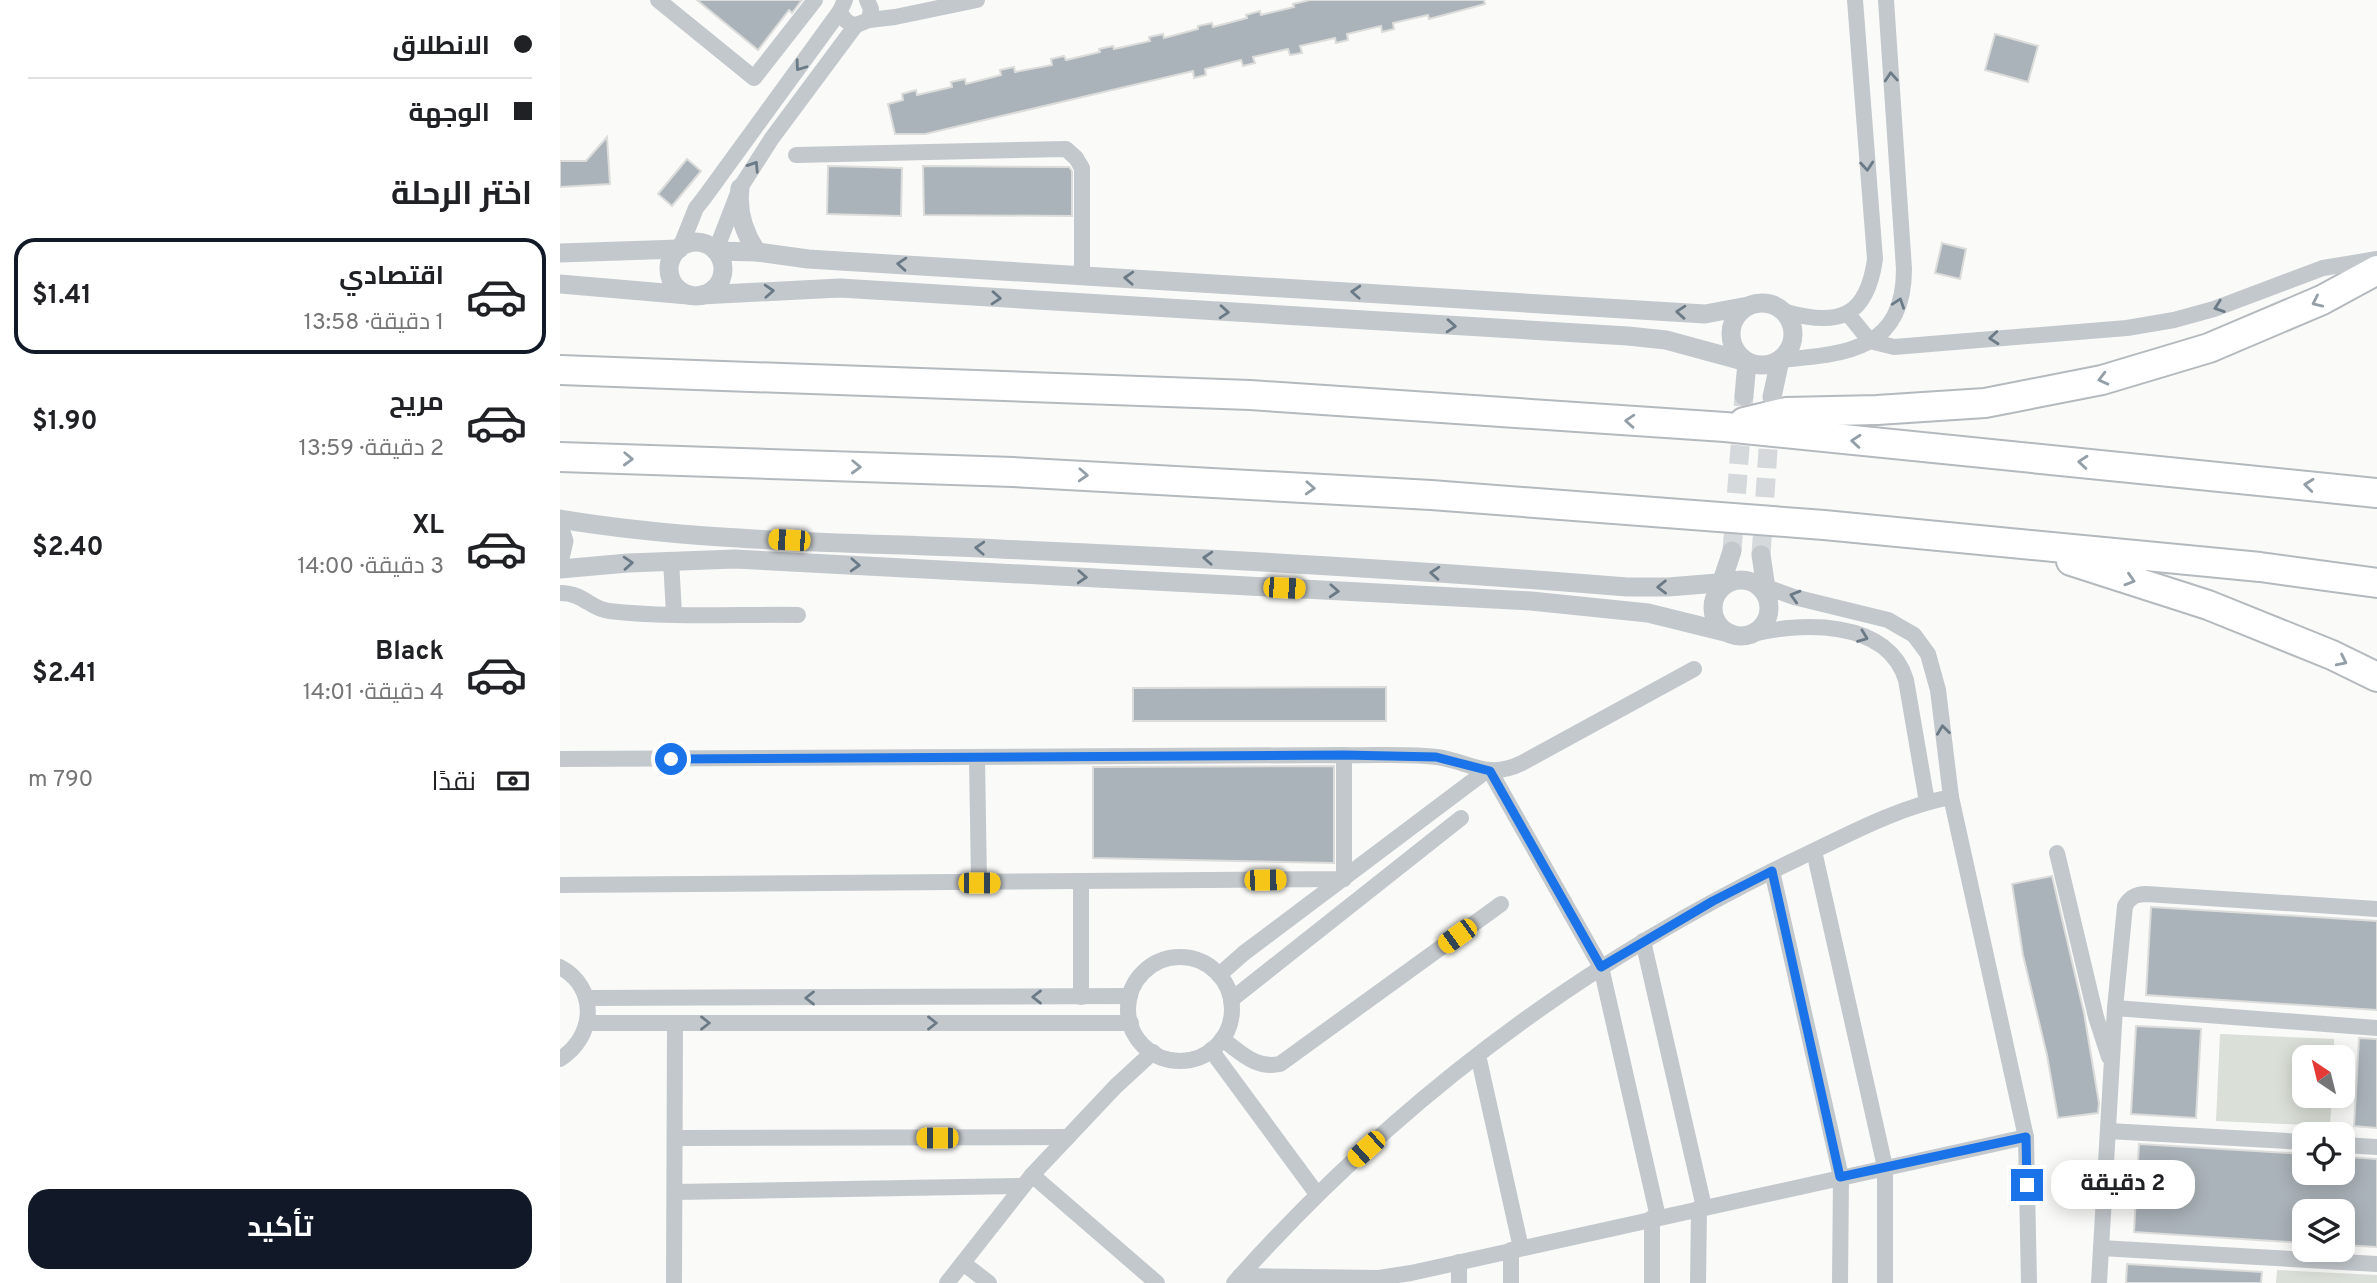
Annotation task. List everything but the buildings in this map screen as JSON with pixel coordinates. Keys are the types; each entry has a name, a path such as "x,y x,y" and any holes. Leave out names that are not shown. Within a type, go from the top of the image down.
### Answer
{"highway":[{"path":"1724,427 1786,412 1877,410 1985,403 2102,380 2209,348 2322,300 2377,270"},
{"path":"560,370 1250,395 1724,427 2375,492"},
{"path":"560,457 1013,472 1417,494 1824,525 2260,567 2377,583"},
{"path":"2018,545 2208,605 2377,677"}],"street":[{"path":"659,0 754,78 816,0"},
{"path":"843,5 696,208 670,262 671,278 675,285 695,295 709,293 720,281 723,265 716,250 740,188 772,138 871,9 867,0"},
{"path":"843,5 846,22 862,22 977,0"},
{"path":"1786,312 1818,319 1848,314 1862,299 1868,287 1875,259 1855,0"},
{"path":"560,284 695,295 840,288 1628,336 1666,340 1765,365 1780,360 1831,356 1858,348 1884,330 1894,317 1904,285 1886,0"},
{"path":"796,155 1066,149 1082,167 1082,275"},
{"path":"740,188 738,199 741,220 757,252"},
{"path":"560,253 679,248 694,242 716,250 808,259 1705,314 1764,302 1786,312 1791,320 1794,338 1780,360 1772,397"},
{"path":"1848,314 1870,341 1894,347 2127,328 2174,320 2214,309 2323,268 2377,258"},
{"path":"1747,362 1736,351 1731,331 1740,312 1748,306"},
{"path":"1744,396 1747,362"},
{"path":"560,519 645,530 735,537 1249,560 1627,587 1723,585 1747,580 1763,589 1888,620 1909,631 1919,640 1928,654 1934,672 1951,797 2026,1137 2029,1283"},
{"path":"560,529 564,541 560,558"},
{"path":"1732,551 1723,585 1714,598 1713,615 1717,622 1739,634"},
{"path":"1739,634 1764,624 1769,606 1763,589 1761,555"},
{"path":"560,569 735,559 1531,601 1648,613 1739,634 1775,628 1829,628 1866,637 1892,653 1902,665 1927,802"},
{"path":"671,561 674,614"},
{"path":"560,593 581,596 606,611 798,615"},
{"path":"560,759 1344,755 1436,757 1488,771 1508,770 1694,670"},
{"path":"1344,755 1344,879"},
{"path":"977,757 979,883"},
{"path":"1219,975 1244,953 1488,771"},
{"path":"1488,771 1601,967 1655,1218 1652,1283"},
{"path":"1237,1279 1317,1194 1383,1134 1478,1055 1564,990 1643,941 1772,871 1927,802 1951,797"},
{"path":"1231,1000 1461,818"},
{"path":"1814,851 1885,1167 1885,1283"},
{"path":"2057,853 2096,1017 2111,1062 2111,1076"},
{"path":"1772,871 1840,1177 1840,1283"},
{"path":"560,885 1344,879"},
{"path":"1081,882 1081,997"},
{"path":"2099,1283 2115,1008 2125,906 2129,900 2139,894 2377,909"},
{"path":"1216,1044 1259,1065 1280,1064 1501,904"},
{"path":"1643,941 1701,1207 1698,1283"},
{"path":"1172,958 1196,960 1211,967 1226,985 1231,1000 1231,1017 1216,1044 1196,1058 1164,1058 1139,1039 1131,1023 1130,996 1134,986 1144,972 1157,963 1172,958"},
{"path":"560,967 578,981 586,998 587,1023 579,1043 560,1059"},
{"path":"586,998 1130,996"},
{"path":"2115,1008 2377,1028"},
{"path":"587,1023 1131,1023"},
{"path":"674,1283 675,1023"},
{"path":"1216,1044 1317,1194"},
{"path":"947,1283 1027,1180 1116,1086 1153,1052"},
{"path":"1478,1055 1516,1249 1511,1283"},
{"path":"2108,1131 2292,1141"},
{"path":"675,1138 1068,1137"},
{"path":"1237,1279 1379,1278 2026,1137"},
{"path":"2355,1146 2377,1147"},
{"path":"675,1192 1027,1180 1157,1283"},
{"path":"2101,1248 2377,1264"},
{"path":"963,1262 989,1283"},
{"path":"1459,1262 1459,1283"}],"shaded area":[{"path":"2220,1034 2334,1039 2334,1045 2292,1045 2292,1108 2331,1108 2330,1122 2292,1122 2292,1124 2216,1121"},
{"path":"2277,1270 2377,1275 2377,1283 2276,1283"}],"tunnel":[{"path":"1732,551 1744,396"},
{"path":"1761,555 1770,420"}],"route":[{"path":"671,759 1344,755 1436,757 1490,771 1601,967 1713,901 1772,871 1840,1177 2026,1137 2027,1185"}]}
